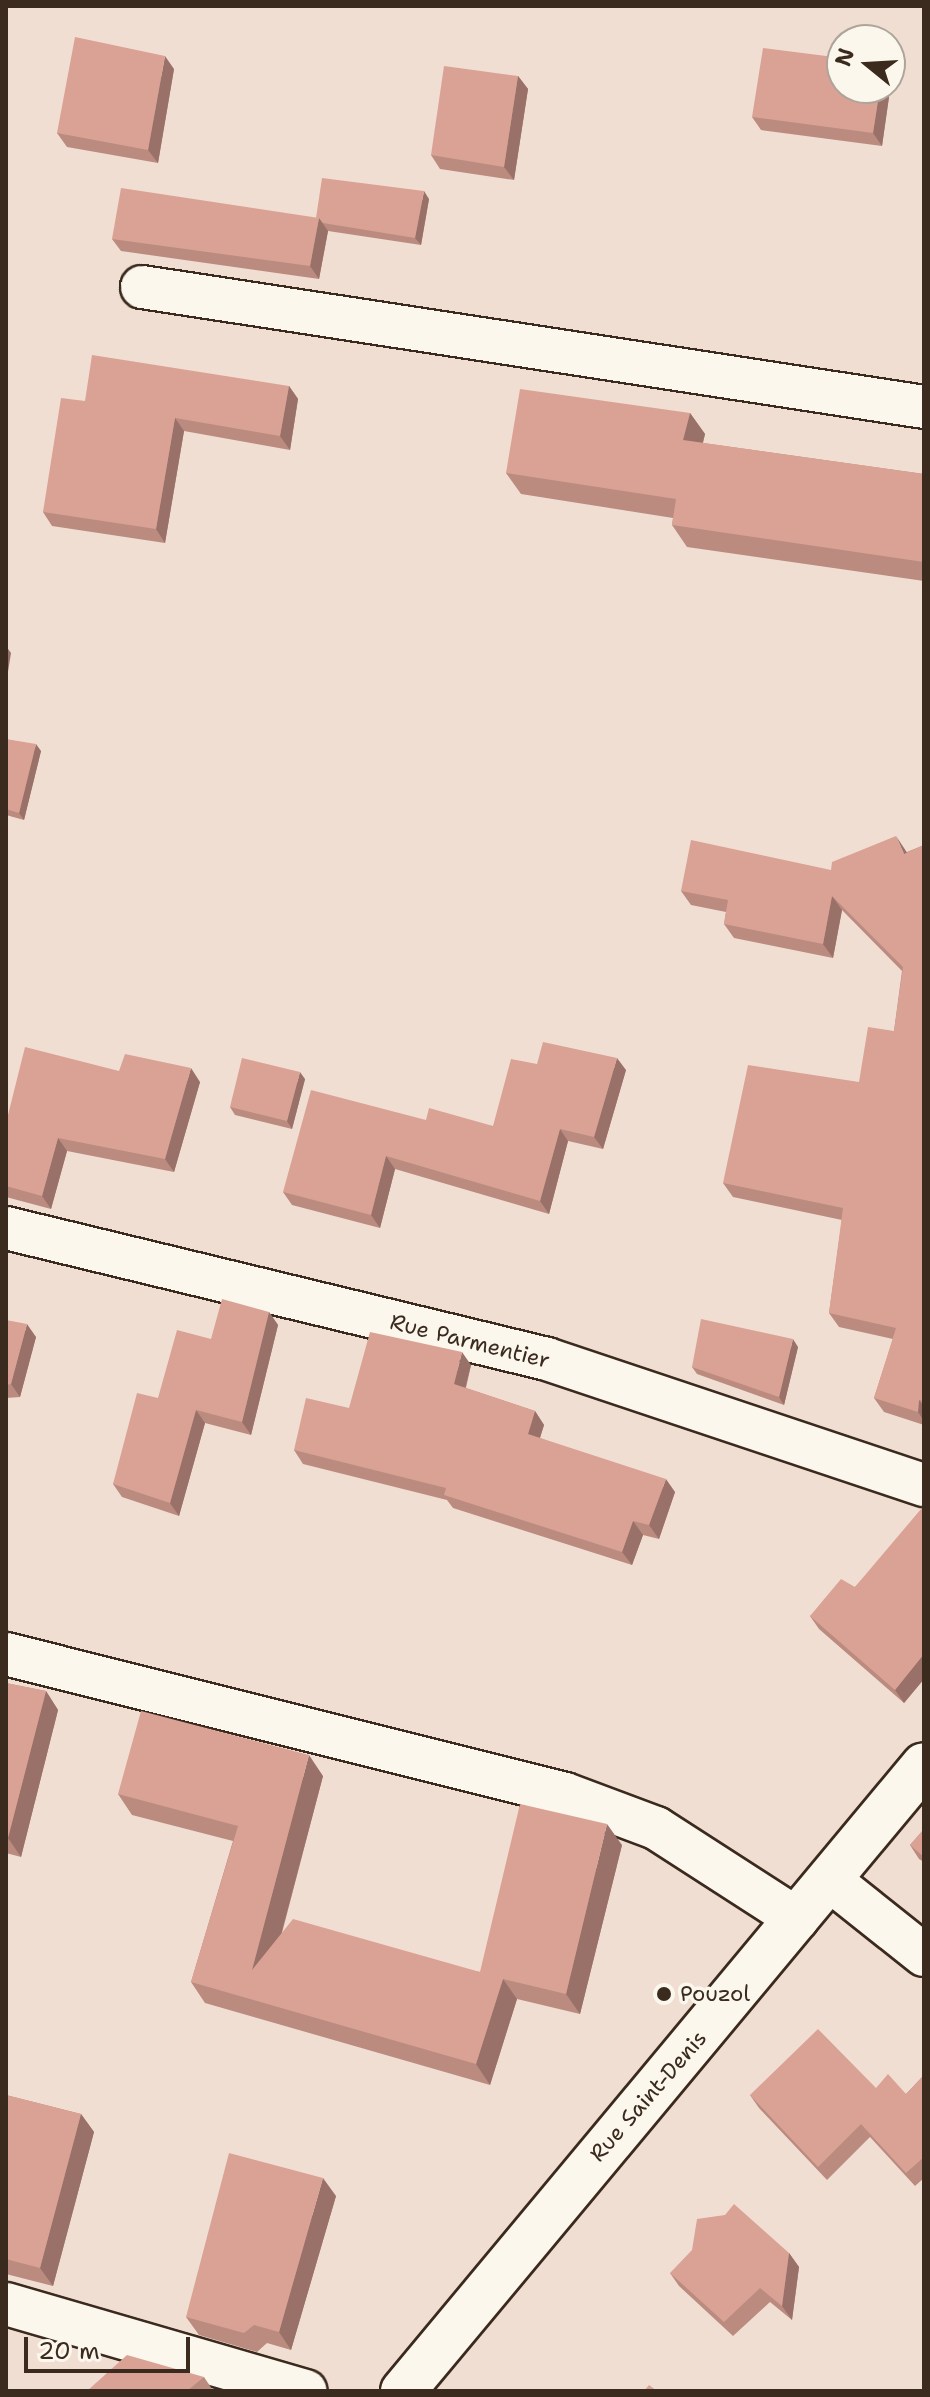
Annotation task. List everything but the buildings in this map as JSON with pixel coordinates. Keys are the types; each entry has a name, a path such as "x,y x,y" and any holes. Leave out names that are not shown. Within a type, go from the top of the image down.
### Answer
{"main road":[{"name":"Rue Saint-Denis","path":"403,2391 831,1881 924,1765"}],"street":[{"path":"142,287 924,407"},
{"name":"Rue Parmentier","path":"6,1228 547,1359 924,1485"},
{"path":"6,1654 565,1794 656,1828 797,1919"},
{"path":"831,1881 924,1955"},
{"path":"6,2304 306,2391"}],"place":[{"name":"Pouzol","path":"664,1994"}]}
